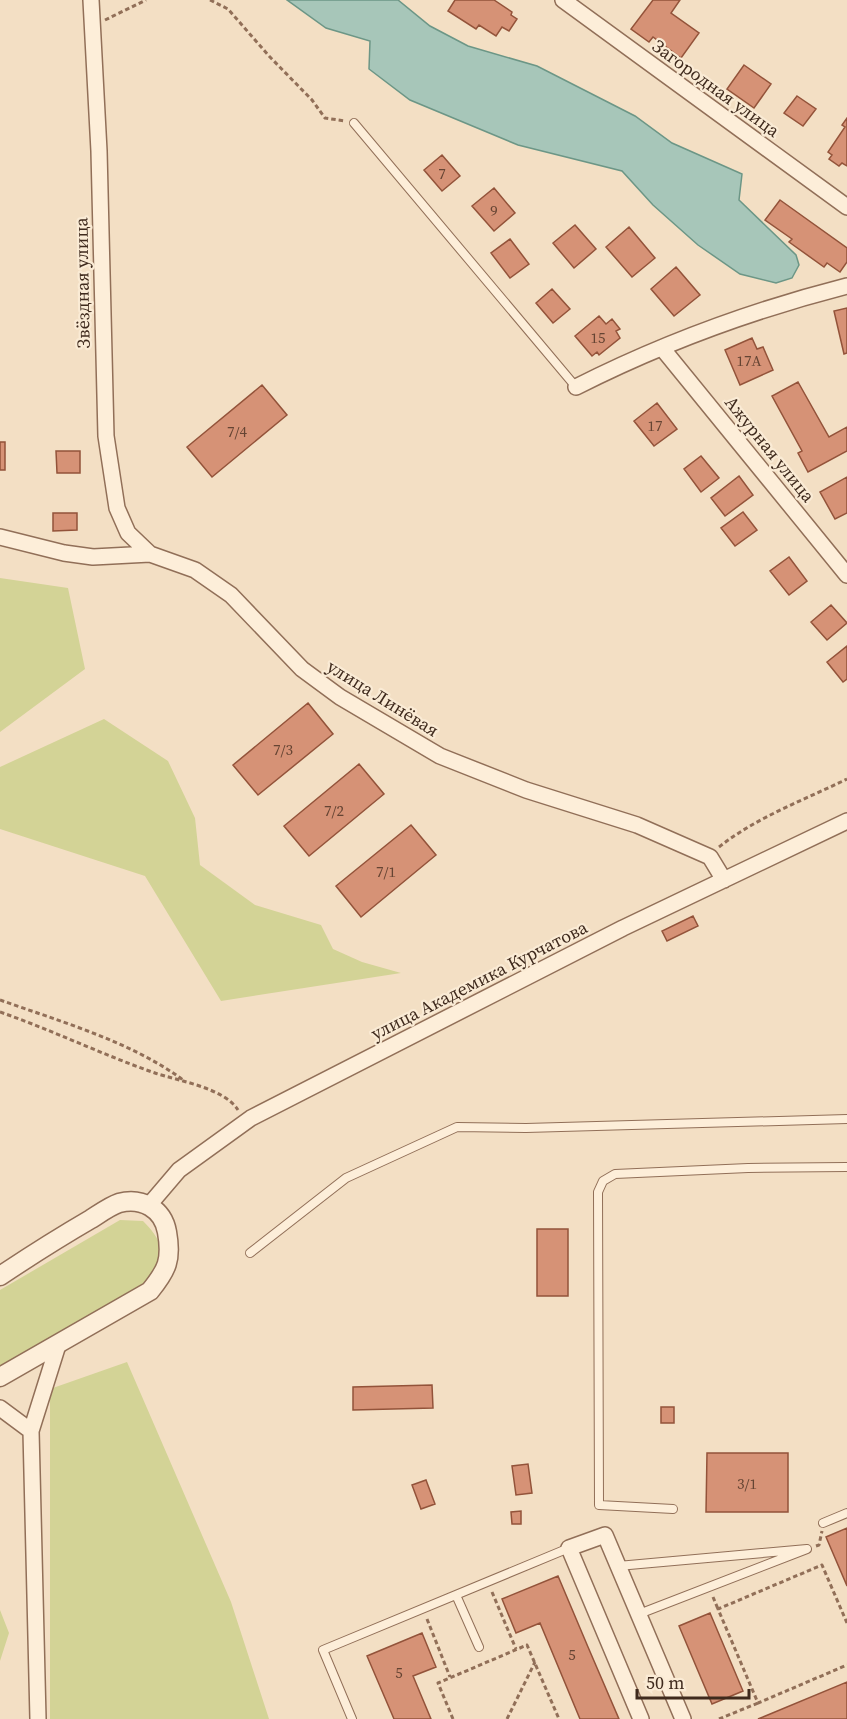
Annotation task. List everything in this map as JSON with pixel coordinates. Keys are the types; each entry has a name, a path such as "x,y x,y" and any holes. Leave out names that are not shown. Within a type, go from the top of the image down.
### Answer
{"street":[{"name":"Звёздная улица","path":"91,0 99,150 106,436 117,508 128,533 150,554"},
{"name":"Загородная улица","path":"563,0 847,207"},
{"path":"576,387 626,361 721,323 788,301 847,286"},
{"name":"Ажурная улица","path":"662,348 847,575"},
{"name":"улица Линёвая","path":"0,537 64,553 93,557 150,554 195,570 224,590 302,669 340,697 440,756 526,790 637,825 710,857"},
{"name":"улица Академика Курчатова","path":"150,1204 179,1170 246,1121 623,928 847,821"},
{"path":"710,857 724,880"},
{"path":"0,1275 62,1235 119,1203 150,1204 165,1222 170,1251 163,1275 150,1292 0,1377"},
{"path":"38,1719 31,1431 58,1346"},
{"path":"0,1408 31,1431"},
{"path":"641,1719 569,1548 605,1535 683,1719"}],"lane":[{"path":"354,123 576,387"},
{"path":"250,1253 346,1178 457,1127 526,1128 847,1119"},
{"path":"673,1509 599,1505 598,1192 603,1181 615,1174 748,1168 847,1167"},
{"path":"823,1523 847,1513"},
{"path":"352,1719 323,1650 569,1548"},
{"path":"618,1566 807,1550"},
{"path":"639,1614 807,1550"},
{"path":"456,1595 478,1647"}],"path":[{"path":"92,21 104,21 146,0"},
{"path":"210,0 228,9 312,100 325,118 354,123"},
{"path":"710,857 716,849 732,837 847,779"},
{"path":"0,1000 97,1035 165,1067 184,1081"},
{"path":"0,1012 155,1073 219,1094 235,1105 246,1121"},
{"path":"807,1550 819,1545 823,1523"},
{"path":"758,1703 718,1609 822,1565 847,1623"},
{"path":"488,1582 516,1649"},
{"path":"422,1609 450,1677"},
{"path":"453,1719 438,1683 527,1645 560,1719"},
{"path":"507,1719 535,1662"},
{"path":"719,1719 847,1665"}],"green space":[{"path":"0,578 68,588 85,669 0,732"},
{"path":"104,719 168,761 195,818 200,865 255,905 321,925 333,949 362,962 401,973 221,1001 145,876 0,829 0,767"},
{"path":"120,1220 143,1221 160,1244 161,1259 148,1284 0,1368 0,1290"},
{"path":"127,1362 231,1602 269,1719 50,1719 50,1389"},
{"path":"0,1610 9,1633 0,1661"}],"shaded area":[{"path":"287,0 398,0 430,26 468,46 537,66 635,116 672,143 742,174 739,200 796,255 799,265 792,278 776,283 740,274 698,245 653,205 622,171 518,145 410,100 369,69 370,41 326,28"}],"building":[{"path":"455,0 494,0 512,12 511,15 517,19 509,31 502,27 496,36 479,25 476,29 448,11"},
{"path":"653,0 680,0 671,13 699,33 681,58 653,37 649,42 631,29"},
{"path":"744,65 771,84 754,108 727,89"},
{"path":"797,96 816,109 803,126 784,113"},
{"path":"847,118 847,166 842,163 839,166 829,159 832,155 828,152 845,127 842,125"},
{"path":"442,155 460,176 442,191 424,170"},
{"path":"494,188 515,213 494,231 472,206"},
{"path":"780,200 847,248 847,262 840,272 827,263 824,267 789,242 792,239 765,220"},
{"path":"575,225 596,249 574,268 553,243"},
{"path":"629,227 655,258 632,277 606,247"},
{"path":"510,239 529,264 510,278 491,253"},
{"path":"676,267 700,295 674,316 651,289"},
{"path":"552,289 570,309 553,323 536,303"},
{"path":"847,308 847,353 844,354 834,311"},
{"path":"599,316 606,324 612,319 620,329 616,331 620,338 599,355 597,352 592,356 575,336"},
{"path":"752,338 757,349 763,347 773,370 740,385 725,350"},
{"path":"798,382 829,437 847,427 847,451 808,472 798,453 802,451 772,396"},
{"path":"262,385 287,415 212,477 187,447"},
{"path":"657,403 677,429 654,446 634,421"},
{"path":"0,442 5,442 5,470 0,470"},
{"path":"56,451 80,451 80,473 57,473"},
{"path":"701,456 719,478 701,492 684,469"},
{"path":"739,476 753,495 725,516 711,498"},
{"path":"847,477 847,513 835,519 820,492"},
{"path":"743,512 757,530 735,546 721,528"},
{"path":"53,513 77,513 77,530 53,531"},
{"path":"789,557 807,581 789,595 770,571"},
{"path":"831,605 847,623 827,640 811,622"},
{"path":"847,646 847,679 843,682 827,662"},
{"path":"308,703 333,734 258,795 233,765"},
{"path":"359,764 384,794 309,856 284,826"},
{"path":"411,825 436,855 361,917 336,886"},
{"path":"693,916 698,926 667,941 662,931"},
{"path":"537,1229 568,1229 568,1296 537,1296"},
{"path":"432,1385 433,1408 353,1410 353,1387"},
{"path":"661,1407 674,1407 674,1423 661,1423"},
{"path":"707,1453 788,1453 788,1512 706,1512"},
{"path":"528,1464 532,1493 516,1495 512,1466"},
{"path":"426,1480 435,1504 421,1509 412,1485"},
{"path":"521,1511 521,1524 512,1524 511,1512"},
{"path":"847,1528 847,1586 826,1537"},
{"path":"558,1576 619,1719 580,1719 540,1623 516,1633 502,1599"},
{"path":"710,1613 743,1691 712,1704 679,1626"},
{"path":"422,1633 436,1667 413,1676 431,1719 394,1719 367,1656"},
{"path":"847,1682 847,1719 758,1719"}]}
